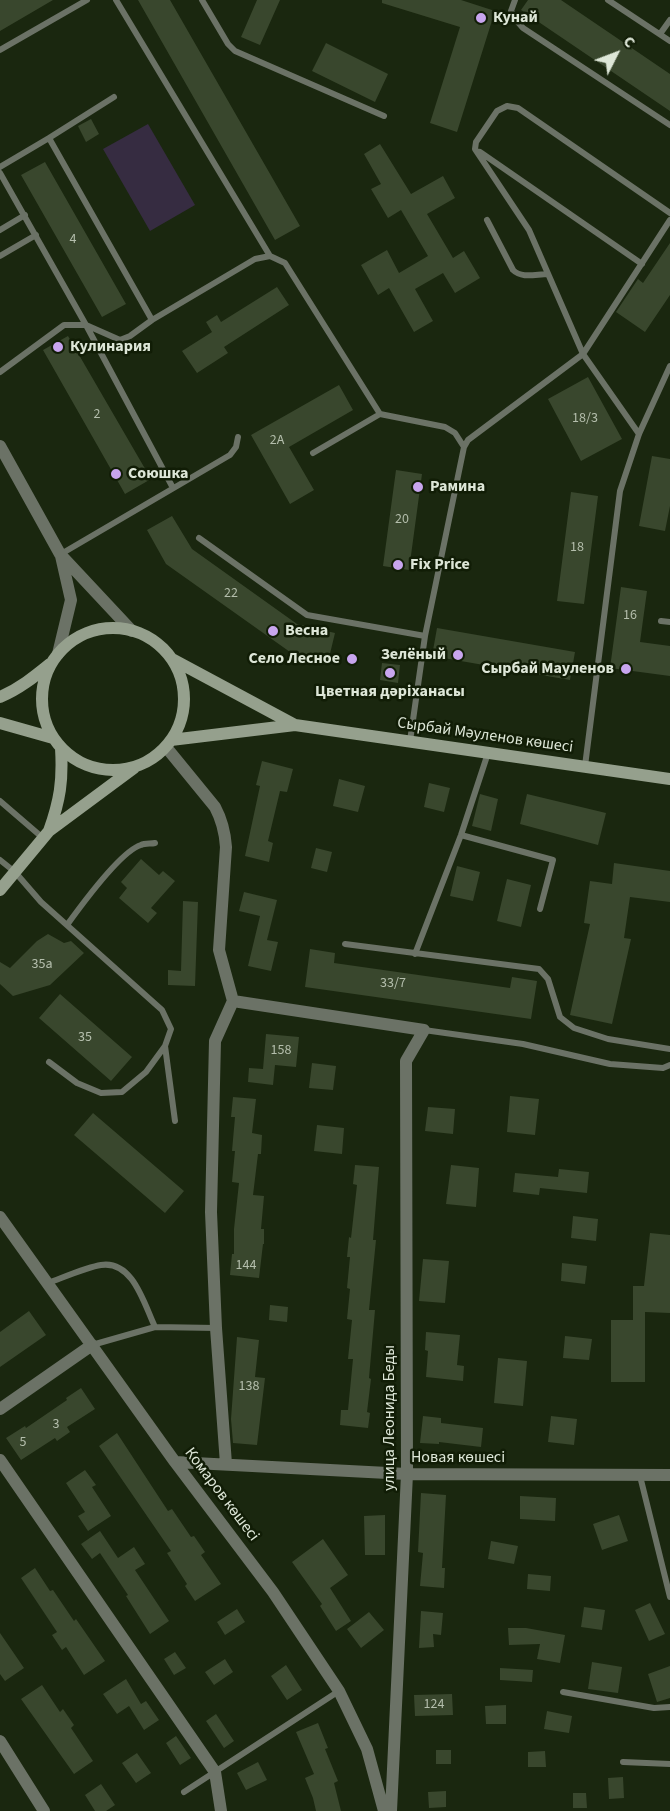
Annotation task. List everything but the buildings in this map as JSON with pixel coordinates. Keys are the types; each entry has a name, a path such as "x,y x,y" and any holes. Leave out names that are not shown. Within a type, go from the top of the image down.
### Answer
{"main road":[{"path":"0,697 31,679 73,640 91,631 111,628 132,631 153,641 170,658 295,724"},
{"path":"54,659 44,682 42,701 45,720 57,743 77,761 96,768 116,770 136,766 152,759 168,743 178,727 184,699 180,677 170,658"},
{"path":"0,723 57,743"},
{"name":"Сырбай Мәуленов көшесі","path":"295,724 670,779"},
{"path":"168,743 295,724"},
{"path":"46,835 57,808 62,787 57,743"},
{"path":"0,890 46,835 136,766"}],"street":[{"path":"0,446 60,554 132,631"},
{"path":"54,659 71,600 60,554"},
{"path":"168,743 215,807 221,818 225,834 219,950 233,1001 215,1041 211,1212 216,1328 226,1464"},
{"path":"233,1001 424,1030"},
{"name":"улица Леонида Беды","path":"391,1811 407,1474 406,1062 424,1030"},
{"name":"Комаров көшесі","path":"0,1216 175,1462 273,1592 339,1691 367,1749 384,1811"},
{"path":"0,1409 92,1345"},
{"path":"0,1460 215,1772 221,1811"},
{"name":"Новая көшесі","path":"175,1462 407,1474 670,1475"},
{"path":"0,1741 44,1811"}],"lane":[{"path":"0,50 87,0"},
{"path":"116,0 270,256 285,263 380,414"},
{"path":"202,0 228,44 235,51 384,116"},
{"path":"515,0 511,12 524,28 670,125"},
{"path":"608,0 670,41"},
{"path":"660,34 670,20"},
{"path":"0,167 114,97"},
{"path":"639,434 583,354 530,230 475,149 476,142 497,111 507,106 518,108 670,213"},
{"path":"49,138 152,320"},
{"path":"475,149 642,264"},
{"path":"0,172 86,325 173,488"},
{"path":"0,230 25,215"},
{"path":"487,220 516,274 548,274"},
{"path":"410,741 425,636 464,447 474,435 583,354 670,220"},
{"path":"0,256 36,235"},
{"path":"0,372 64,325 86,325 120,340 130,336 152,320 255,259 270,256"},
{"path":"585,767 620,491 639,434 670,366"},
{"path":"313,453 380,414 445,427 455,433 464,447"},
{"path":"60,554 230,455 236,447 238,437"},
{"path":"199,538 307,615 425,636"},
{"path":"661,621 670,622"},
{"path":"415,954 461,835 488,753"},
{"path":"0,801 46,835"},
{"path":"461,835 553,860 540,909"},
{"path":"67,925 126,855 140,845 155,843"},
{"path":"0,860 15,872 40,902 162,1010 171,1029 165,1046 146,1072 122,1092 101,1093 77,1083 49,1062"},
{"path":"345,944 539,969 548,979 560,1017 574,1028 608,1039 670,1049"},
{"path":"424,1030 523,1044 610,1064 663,1068 670,1065"},
{"path":"165,1046 175,1121"},
{"path":"48,1283 101,1264 121,1267 132,1278 154,1326"},
{"path":"92,1345 154,1326 216,1328"},
{"path":"640,1475 670,1597"},
{"path":"184,1792 339,1691"},
{"path":"563,1692 654,1708 670,1707"},
{"path":"623,1762 670,1764"}],"shaded area":[{"path":"148,124 195,205 150,231 103,149"}],"place":[{"name":"Кунай","path":"481,18"},
{"name":"Кулинария","path":"58,347"},
{"name":"Союшка","path":"116,474"},
{"name":"Рамина","path":"418,487"},
{"name":"Fix Price","path":"398,565"},
{"name":"Весна","path":"273,631"},
{"name":"Зелёный","path":"458,655"},
{"name":"Село Лесное","path":"352,659"},
{"name":"Сырбай Мауленов","path":"626,669"},
{"name":"Цветная дәріханасы","path":"390,673"}]}
